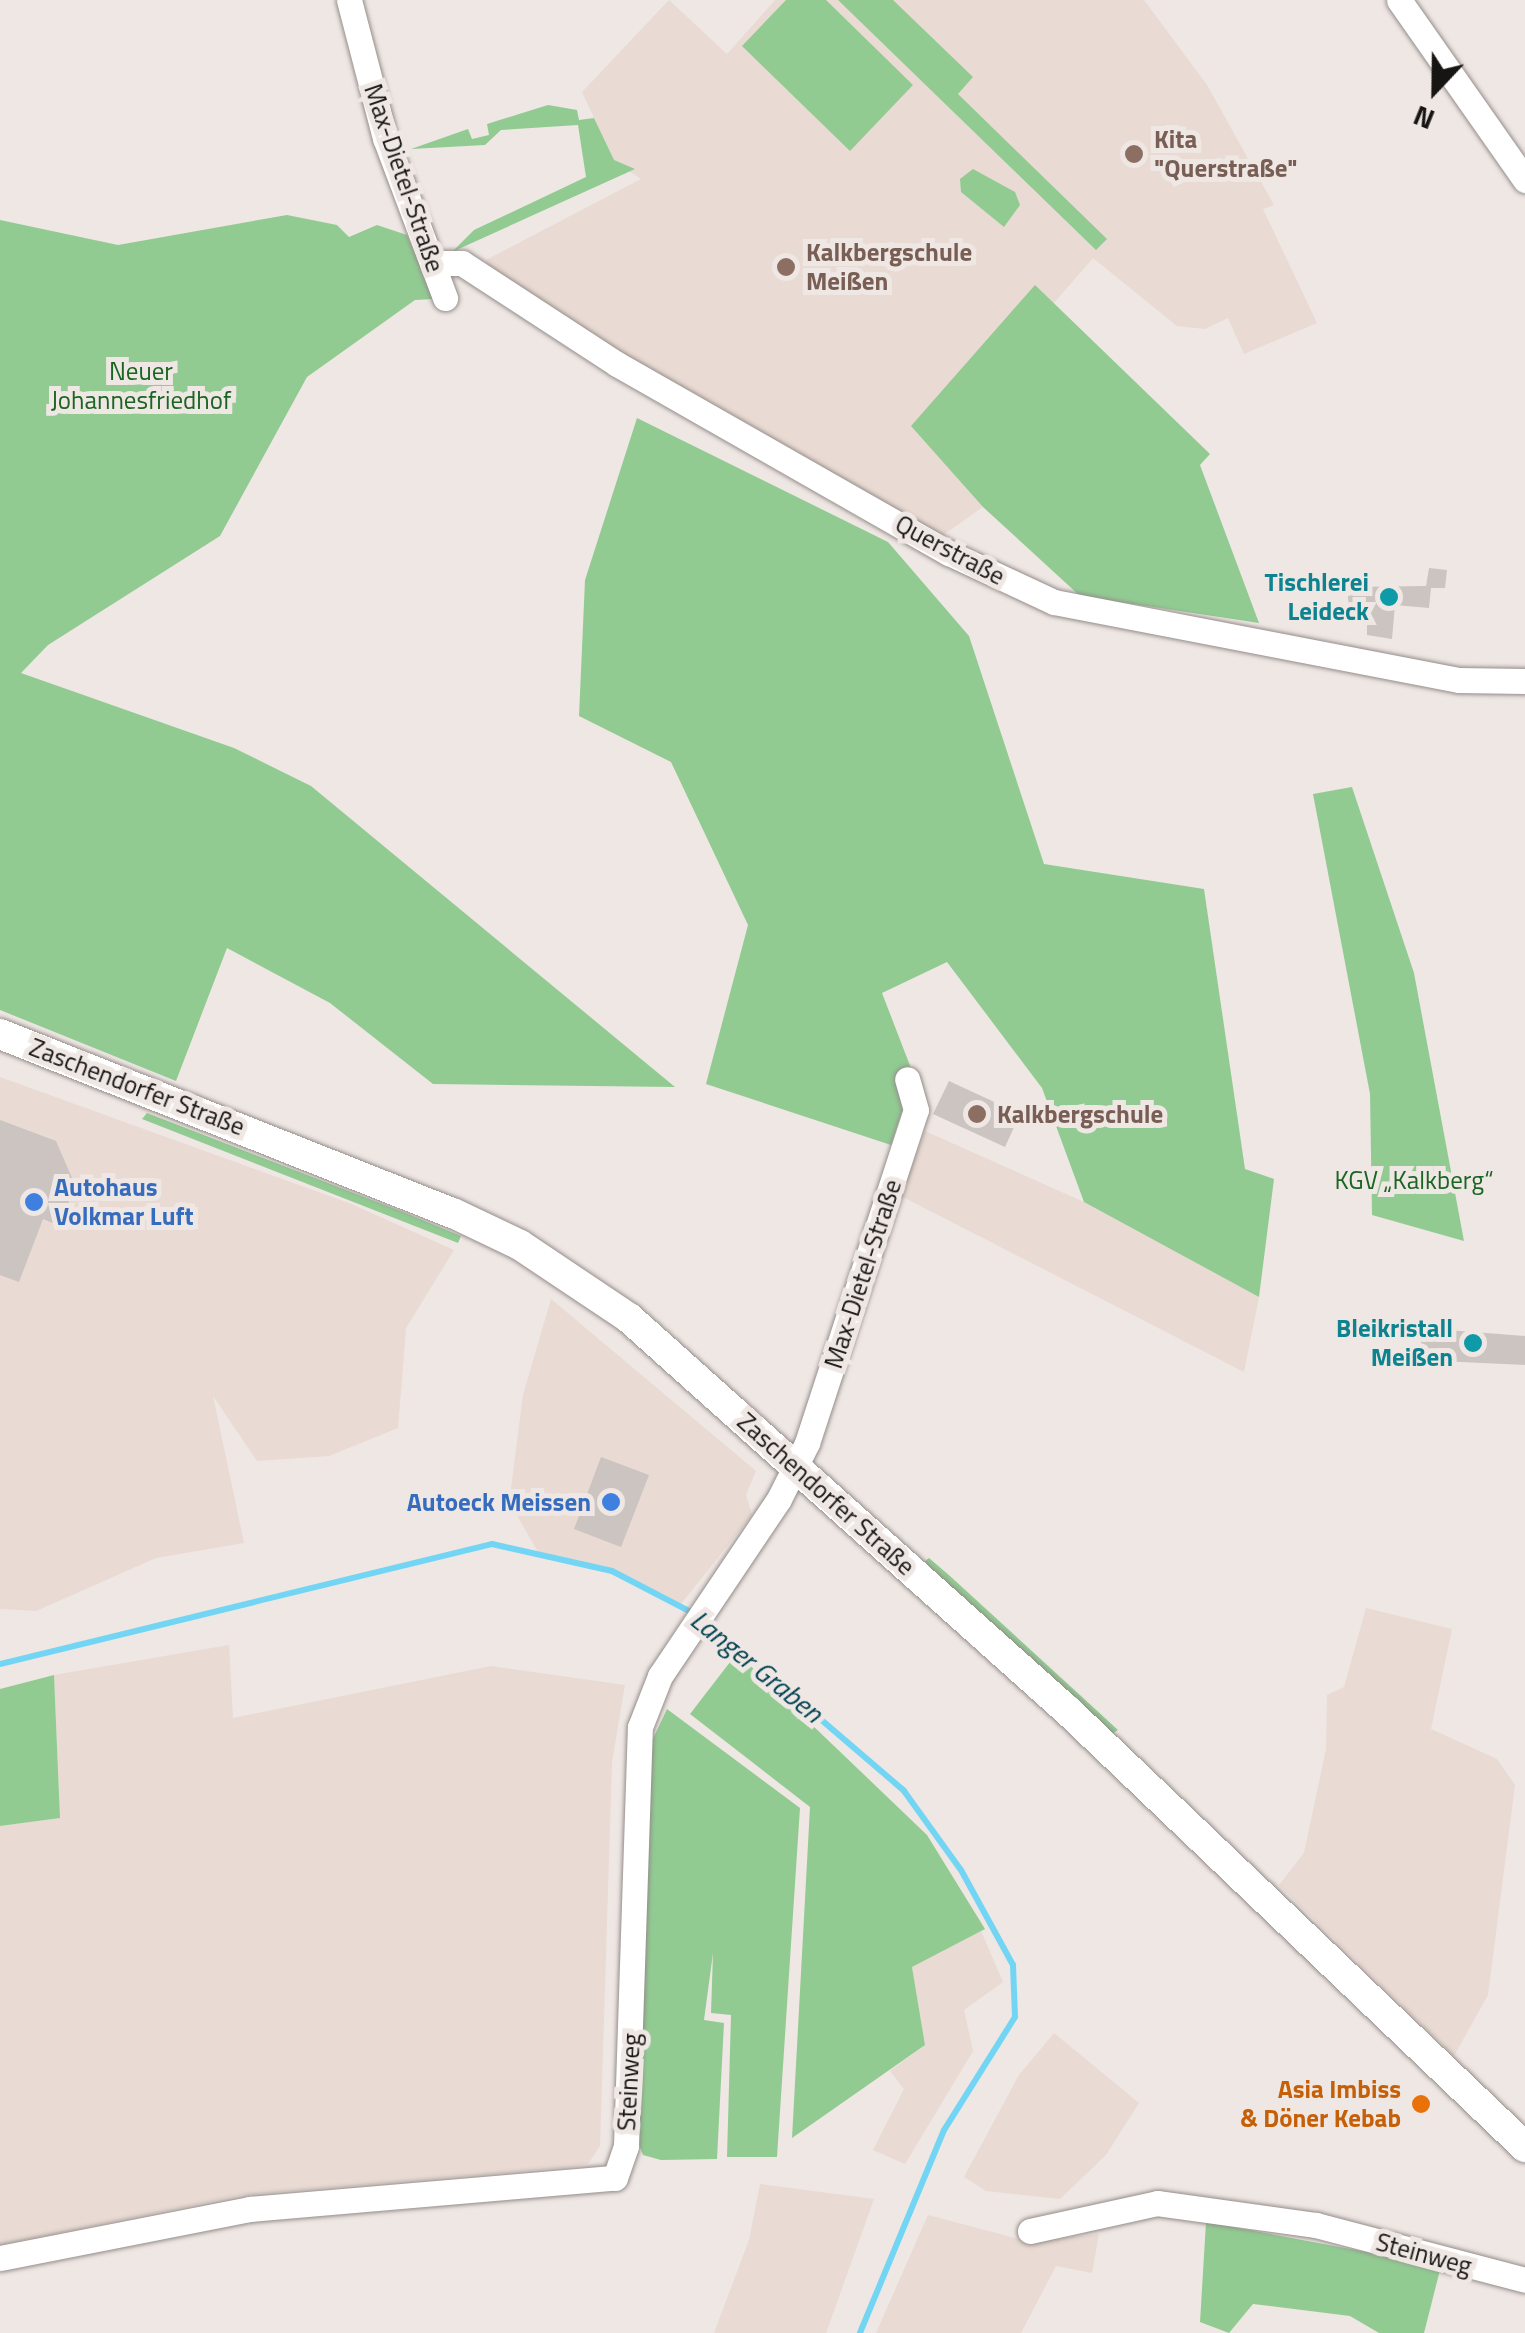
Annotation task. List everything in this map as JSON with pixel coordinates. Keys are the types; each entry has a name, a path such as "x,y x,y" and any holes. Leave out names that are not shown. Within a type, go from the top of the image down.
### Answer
{"street":[{"name":"Max-Dietel-Straße","path":"349,0 385,138 445,298"},
{"path":"1399,0 1525,180"},
{"name":"Querstraße","path":"433,263 462,263 616,364 949,552 1054,602 1459,680 1525,681"},
{"name":"Zaschendorfer Straße","path":"0,1034 520,1245 629,1318 1104,1743 1525,2148"},
{"name":"Max-Dietel-Straße","path":"796,1468 916,1110 907,1079"},
{"name":"Steinweg","path":"0,2258 250,2209 615,2178 629,2088 636,1753 648,1702 680,1645 796,1468"},
{"name":"Steinweg","path":"1030,2232 1157,2202 1316,2225 1525,2280"}],"shaded area":[{"name":"Kalkbergschule Meißen","path":"669,0 727,54 775,0 1144,0 1207,85 1274,205 1263,209 1317,323 1244,354 1228,318 1205,329 1177,326 1093,258 1053,304 1035,286 912,426 983,507 943,535 644,372 490,274 486,260 641,179 614,161 582,92"},
{"path":"0,1077 349,1203 454,1250 406,1328 398,1428 329,1456 257,1461 213,1396 244,1543 156,1558 36,1611 0,1609"},
{"path":"925,1131 1084,1202 1259,1297 1244,1372 901,1196"},
{"path":"551,1299 756,1471 746,1495 752,1515 681,1604 612,1571 538,1552 519,1519 510,1496 523,1395"},
{"path":"1366,1608 1452,1629 1431,1729 1497,1759 1515,1785 1488,1995 1454,2056 1279,1885 1304,1853 1326,1749 1327,1695 1344,1687"},
{"path":"229,1645 233,1718 491,1666 625,1685 612,1762 600,2146 588,2164 571,2167 242,2195 0,2245 0,1826 60,1818 54,1675"},
{"path":"981,1931 1003,1982 964,2010 973,2051 905,2164 873,2150 904,2089 890,2071 925,2045 912,1967"},
{"path":"1054,2033 1139,2103 1106,2155 1060,2199 986,2191 964,2177 1019,2075"},
{"path":"760,2184 874,2199 826,2333 714,2333 749,2240"},
{"path":"928,2215 1030,2242 1099,2234 1092,2273 1056,2266 1021,2333 876,2333"}],"green space":[{"path":"786,0 826,0 913,85 850,151 742,46"},
{"path":"838,0 893,0 973,77 958,94 1107,239 1096,250"},
{"path":"548,105 577,110 579,120 594,118 614,160 635,169 452,252 474,230 586,177 578,125 501,130 485,145 411,149 468,129 472,139 489,135 487,124"},
{"path":"973,169 1015,192 1020,205 1004,227 961,192 960,179"},
{"name":"Neuer Johannesfriedhof","path":"287,215 337,225 349,237 377,225 407,235 434,299 415,300 307,377 220,536 48,645 21,673 234,748 311,786 675,1087 433,1084 330,1003 227,948 176,1081 0,1010 0,220 118,245"},
{"path":"1035,285 1210,454 1200,465 1259,623 1080,596 983,507 911,426"},
{"path":"637,418 888,542 969,636 1044,864 1204,889 1245,1169 1274,1179 1259,1297 1084,1202 1042,1088 947,962 882,993 914,1076 891,1145 706,1084 748,925 671,762 579,716 585,580"},
{"name":"KGV „Kalkberg“","path":"1352,787 1414,973 1464,1241 1372,1215 1370,1094 1313,794"},
{"path":"147,1113 461,1236 458,1243 142,1119"},
{"path":"929,1558 1118,1730 1110,1735 924,1562"},
{"path":"737,1653 927,1835 985,1929 912,1967 925,2045 792,2138 810,1807 690,1714"},
{"path":"54,1675 60,1818 0,1826 0,1689"},
{"path":"667,1709 800,1808 777,2157 727,2157 731,2015 711,2013 713,1953 704,2020 724,2023 717,2159 661,2160 643,2155 638,2142 649,1747"},
{"path":"1206,2222 1441,2266 1424,2333 1379,2333 1350,2316 1253,2304 1229,2333 1200,2322"}],"building":[{"name":"Tischlerei Leideck","path":"1429,568 1447,570 1445,588 1431,588 1429,608 1395,605 1392,639 1367,635 1367,621 1350,619 1347,587 1426,586"},
{"name":"Kalkbergschule","path":"949,1081 1020,1114 1005,1147 933,1114"},
{"name":"Autohaus Volkmar Luft","path":"0,1120 56,1141 75,1185 60,1226 43,1219 19,1282 0,1275"},
{"name":"Bleikristall Meißen","path":"1421,1328 1525,1336 1525,1365 1440,1361 1421,1351"},
{"name":"Autoeck Meissen","path":"601,1457 649,1475 621,1547 574,1529"}],"waterway":[{"name":"Langer Graben","path":"0,1664 492,1544 612,1571 695,1614"},
{"name":"Langer Graben","path":"706,1621 904,1791 961,1870 1013,1965 1015,2017 944,2130 860,2333"}],"place":[{"name":"Kita \"Querstraße\"","path":"1134,154"},
{"name":"Kalkbergschule Meißen","path":"786,267"},
{"name":"Tischlerei Leideck","path":"1389,597"},
{"name":"Kalkbergschule","path":"977,1114"},
{"name":"Autohaus Volkmar Luft","path":"34,1202"},
{"name":"Bleikristall Meißen","path":"1473,1343"},
{"name":"Autoeck Meissen","path":"611,1502"},
{"name":"Asia Imbiss & Döner Kebab","path":"1421,2104"}]}
